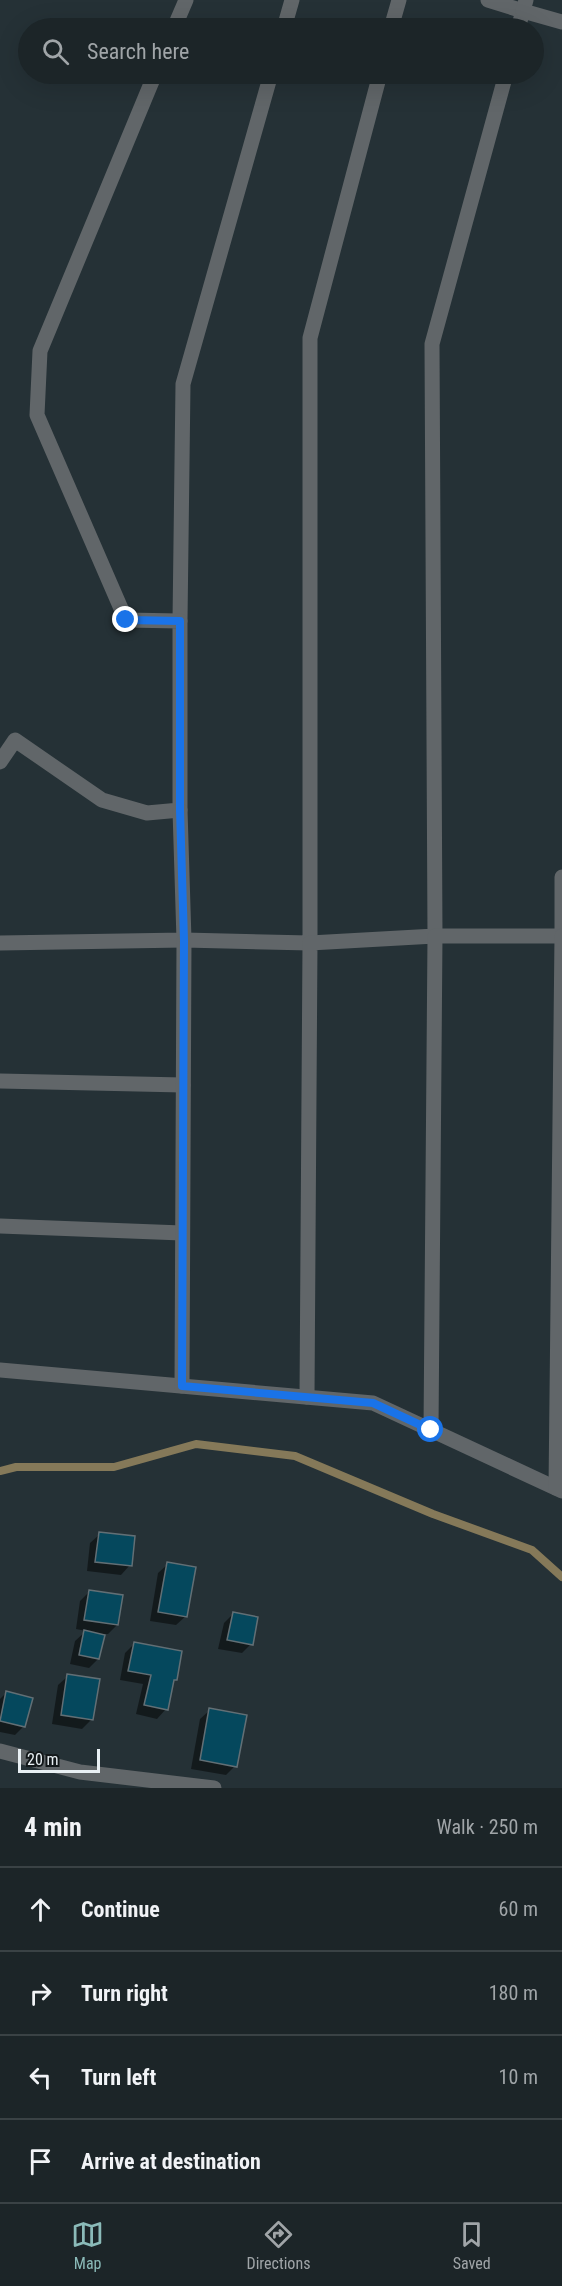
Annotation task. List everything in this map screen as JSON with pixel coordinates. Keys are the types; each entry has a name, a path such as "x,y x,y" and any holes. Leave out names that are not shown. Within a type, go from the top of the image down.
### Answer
{"street":[{"path":"178,18 186,0"},
{"path":"287,18 292,0"},
{"path":"394,18 399,0"},
{"path":"488,0 525,5 562,22"},
{"path":"151,84 40,351 37,415 126,620 180,621"},
{"path":"182,1386 184,940 180,810 180,621 183,384 268,84"},
{"path":"308,1397 310,338 377,84"},
{"path":"431,1430 435,936 432,344 503,84"},
{"path":"0,762 15,740 102,800 147,813 180,810"},
{"path":"0,1370 373,1403 559,1490 562,877"},
{"path":"0,943 184,940 310,943 435,936 562,936"},
{"path":"0,1081 183,1085"},
{"path":"0,1226 182,1233"},
{"path":"0,1751 80,1772 214,1788"},
{"path":"78,1788 80,1772"}],"building":[{"path":"99,1532 135,1536 132,1566 95,1562"},
{"path":"167,1562 196,1567 187,1617 158,1612"},
{"path":"89,1590 123,1595 118,1625 84,1620"},
{"path":"233,1612 258,1617 253,1645 227,1640"},
{"path":"84,1630 105,1635 99,1659 79,1655"},
{"path":"134,1642 182,1651 177,1680 174,1680 168,1710 144,1705 151,1675 128,1671"},
{"path":"67,1674 100,1679 93,1720 61,1715"},
{"path":"6,1691 33,1698 25,1727 0,1721"},
{"path":"209,1708 247,1715 237,1767 200,1760"}],"waterway":[{"path":"0,1471 16,1467 114,1467 196,1444 295,1456 433,1514 532,1550 562,1577"}],"route":[{"path":"126,620 180,621 180,810 184,940 182,1386 373,1403 431,1430"}]}
